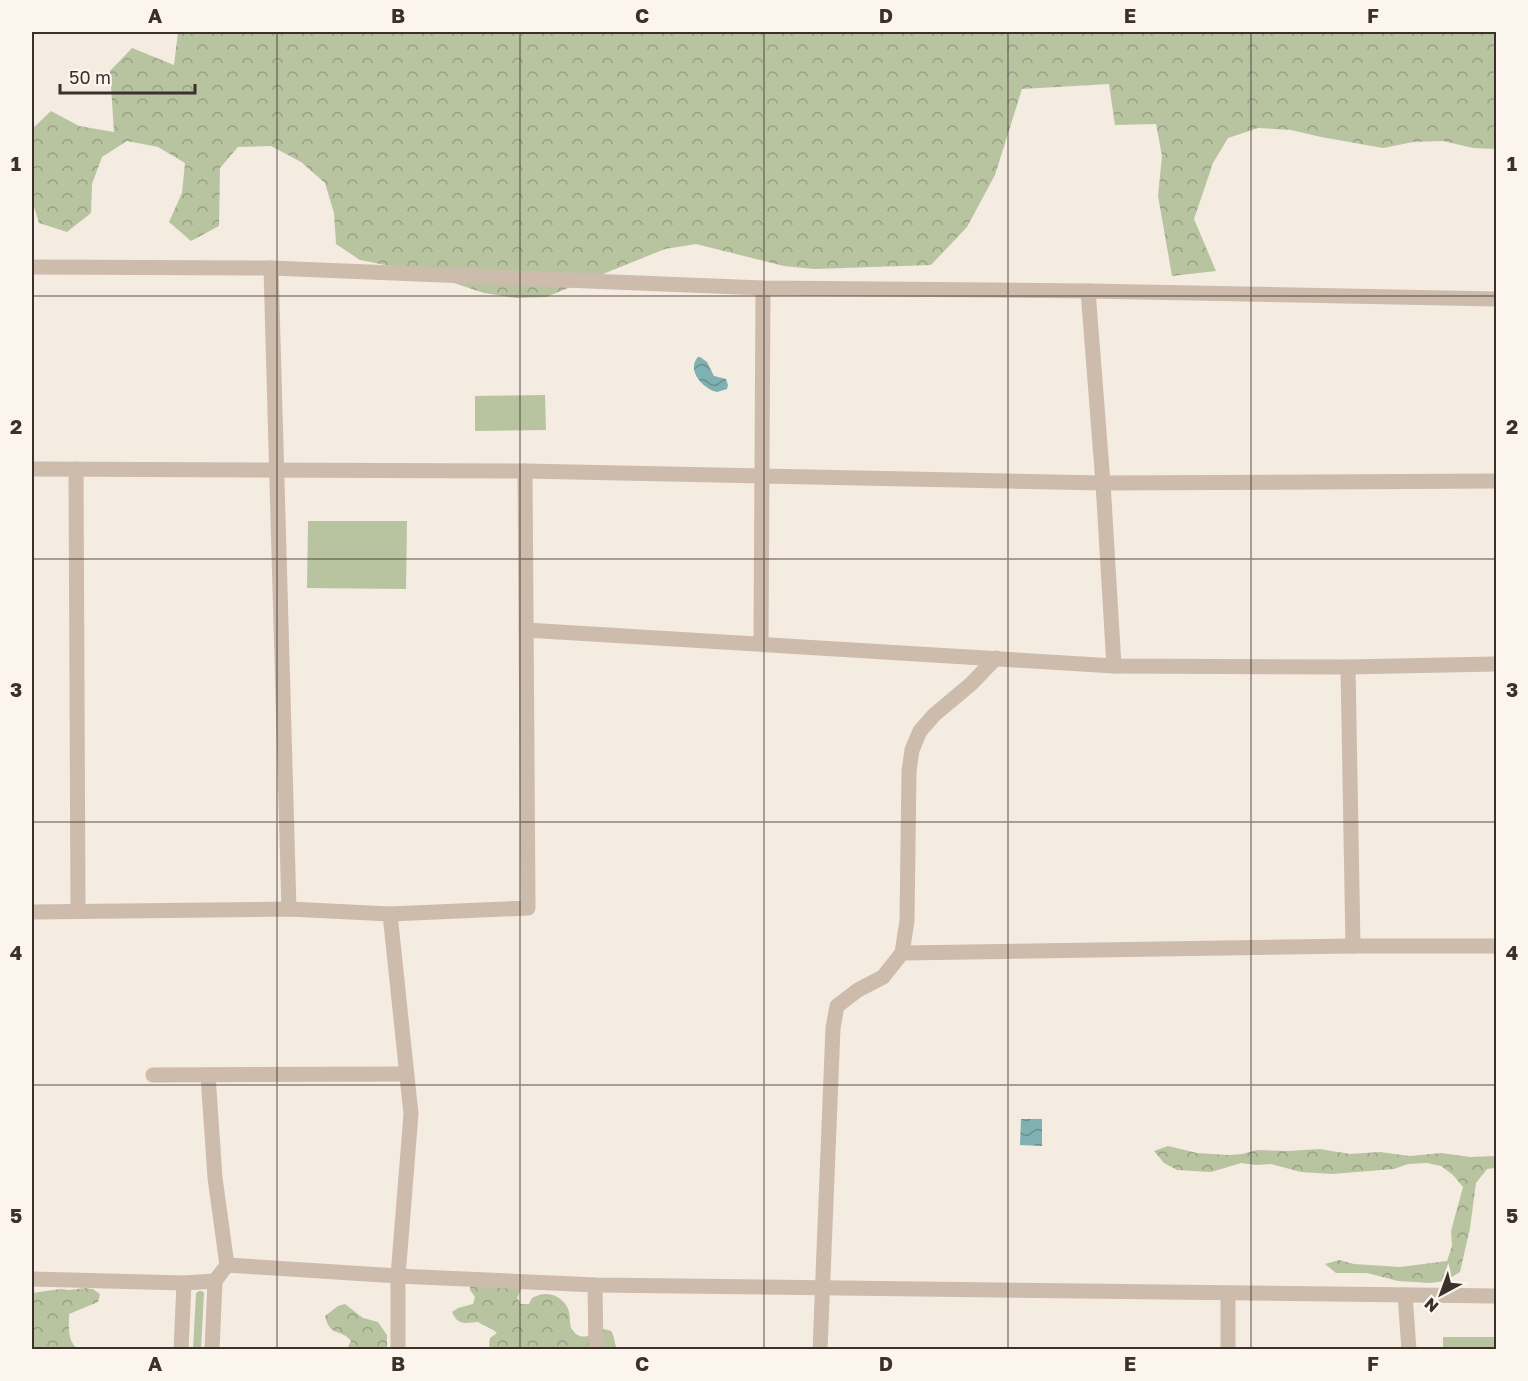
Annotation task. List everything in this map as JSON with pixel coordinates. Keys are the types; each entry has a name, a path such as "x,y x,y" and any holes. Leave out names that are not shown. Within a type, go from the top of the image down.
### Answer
{"street":[{"path":"32,267 271,268 763,288 1088,291 1497,299"},
{"path":"271,268 289,909"},
{"path":"761,644 763,288"},
{"path":"1088,291 1103,483 1113,666"},
{"path":"32,469 525,471 1103,483 1497,481"},
{"path":"76,469 78,911"},
{"path":"32,912 289,909 390,914 528,908 525,471"},
{"path":"526,630 1113,666 1348,667 1497,664"},
{"path":"820,1350 833,1028 837,1006 858,990 883,977 902,953 908,921 909,771 912,750 920,731 934,715 971,684 996,658"},
{"path":"1348,667 1353,946"},
{"path":"390,914 411,1114 398,1276 398,1350"},
{"path":"902,953 1497,946"},
{"path":"153,1074 406,1074"},
{"path":"208,1075 214,1178 227,1266 215,1281 212,1350"},
{"path":"227,1266 595,1285 1497,1296"},
{"path":"32,1279 184,1283 215,1281"},
{"path":"181,1350 184,1283"},
{"path":"595,1285 596,1350"},
{"path":"1228,1293 1228,1350"},
{"path":"1405,1295 1409,1350"}],"green space":[{"path":"178,32 1496,32 1496,149 1473,148 1443,141 1413,142 1383,148 1291,130 1258,128 1228,138 1213,163 1194,219 1216,271 1172,276 1158,196 1162,156 1156,124 1115,125 1109,84 1022,89 995,175 967,227 931,265 814,269 784,266 696,244 665,249 546,297 516,298 484,293 421,272 360,260 336,244 334,213 325,183 301,162 271,146 238,147 220,168 219,226 191,241 169,222 182,193 185,163 158,147 127,141 102,157 92,184 91,213 67,232 39,223 32,200 32,129 51,111 79,126 114,132 110,71 132,48 174,65"},
{"path":"545,395 546,430 475,431 475,396"},
{"path":"308,521 407,521 406,589 307,588"},
{"path":"1168,1146 1197,1153 1228,1155 1257,1150 1320,1149 1350,1154 1380,1152 1410,1156 1441,1153 1470,1157 1496,1156 1496,1168 1487,1169 1476,1183 1470,1228 1460,1272 1445,1281 1430,1283 1398,1281 1367,1273 1336,1273 1325,1264 1339,1260 1354,1264 1400,1267 1447,1261 1452,1246 1451,1231 1463,1187 1441,1166 1427,1163 1408,1164 1394,1169 1332,1174 1301,1172 1271,1164 1241,1163 1211,1172 1177,1170 1164,1163 1154,1151"},
{"path":"483,1274 498,1288 503,1283 523,1285 517,1298 521,1304 529,1304 532,1298 542,1294 557,1297 568,1308 573,1332 583,1337 603,1330 611,1331 617,1349 492,1349 489,1346 490,1338 497,1333 478,1322 459,1322 452,1312 473,1304 475,1297 470,1290 470,1282"},
{"path":"93,1289 100,1294 98,1302 69,1314 70,1338 78,1349 32,1349 32,1293"},
{"path":"199,1291 204,1293 201,1349 193,1349 196,1293"},
{"path":"345,1304 363,1318 378,1322 387,1335 387,1349 347,1349 351,1341 333,1330 325,1316 338,1306"},
{"path":"1443,1337 1496,1337 1496,1349 1443,1349"}],"water":[{"path":"698,357 707,362 714,376 726,379 727,389 717,392 702,383 694,368"},
{"path":"1021,1119 1042,1119 1042,1146 1020,1145"}]}
